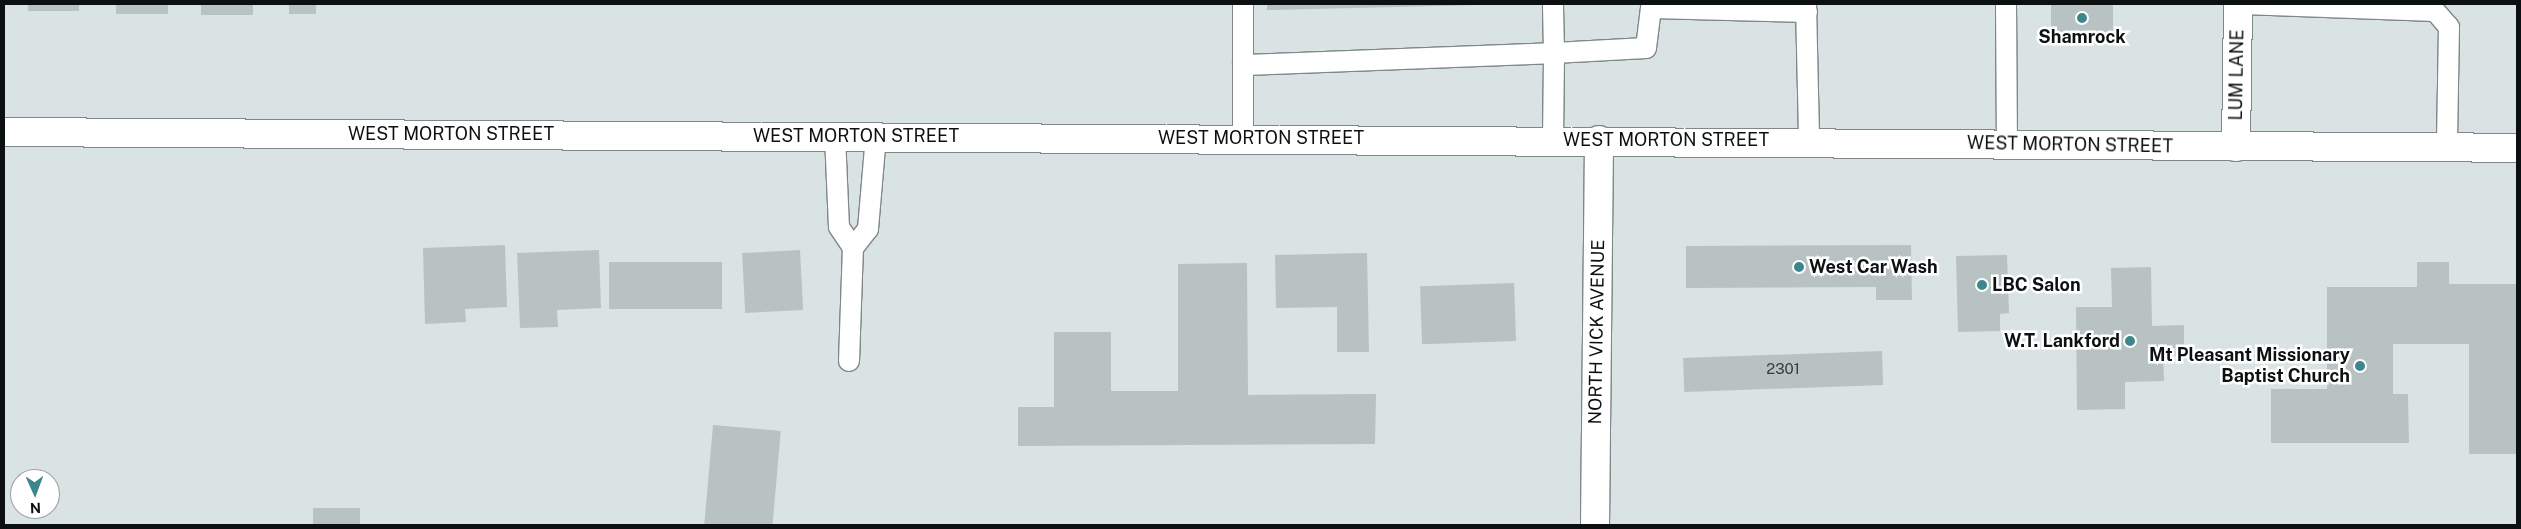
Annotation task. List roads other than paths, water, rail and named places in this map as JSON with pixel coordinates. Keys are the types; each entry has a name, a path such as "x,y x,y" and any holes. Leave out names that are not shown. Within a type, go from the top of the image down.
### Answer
{"main road":[{"name":"LUM LANE","path":"2236,146 2238,4"},
{"name":"WEST MORTON STREET","path":"4,132 1809,141 2517,148"},
{"name":"NORTH VICK AVENUE","path":"1595,525 1599,140"}],"lane":[{"path":"1243,4 1243,138"},
{"path":"1553,4 1553,140"},
{"path":"2006,4 2007,144"},
{"path":"2243,4 2435,11 2449,27 2447,147"},
{"path":"1243,65 1646,48 1651,8 1807,8 1809,141"},
{"path":"836,136 839,228 853,248"},
{"path":"849,361 853,248 868,229 876,136"}],"place":[{"name":"Shamrock","path":"2082,18"},
{"name":"West Car Wash","path":"1799,267"},
{"name":"LBC Salon","path":"1982,285"},
{"name":"W.T. Lankford","path":"2130,341"},
{"name":"Mt Pleasant Missionary Baptist Church","path":"2360,366"}]}
